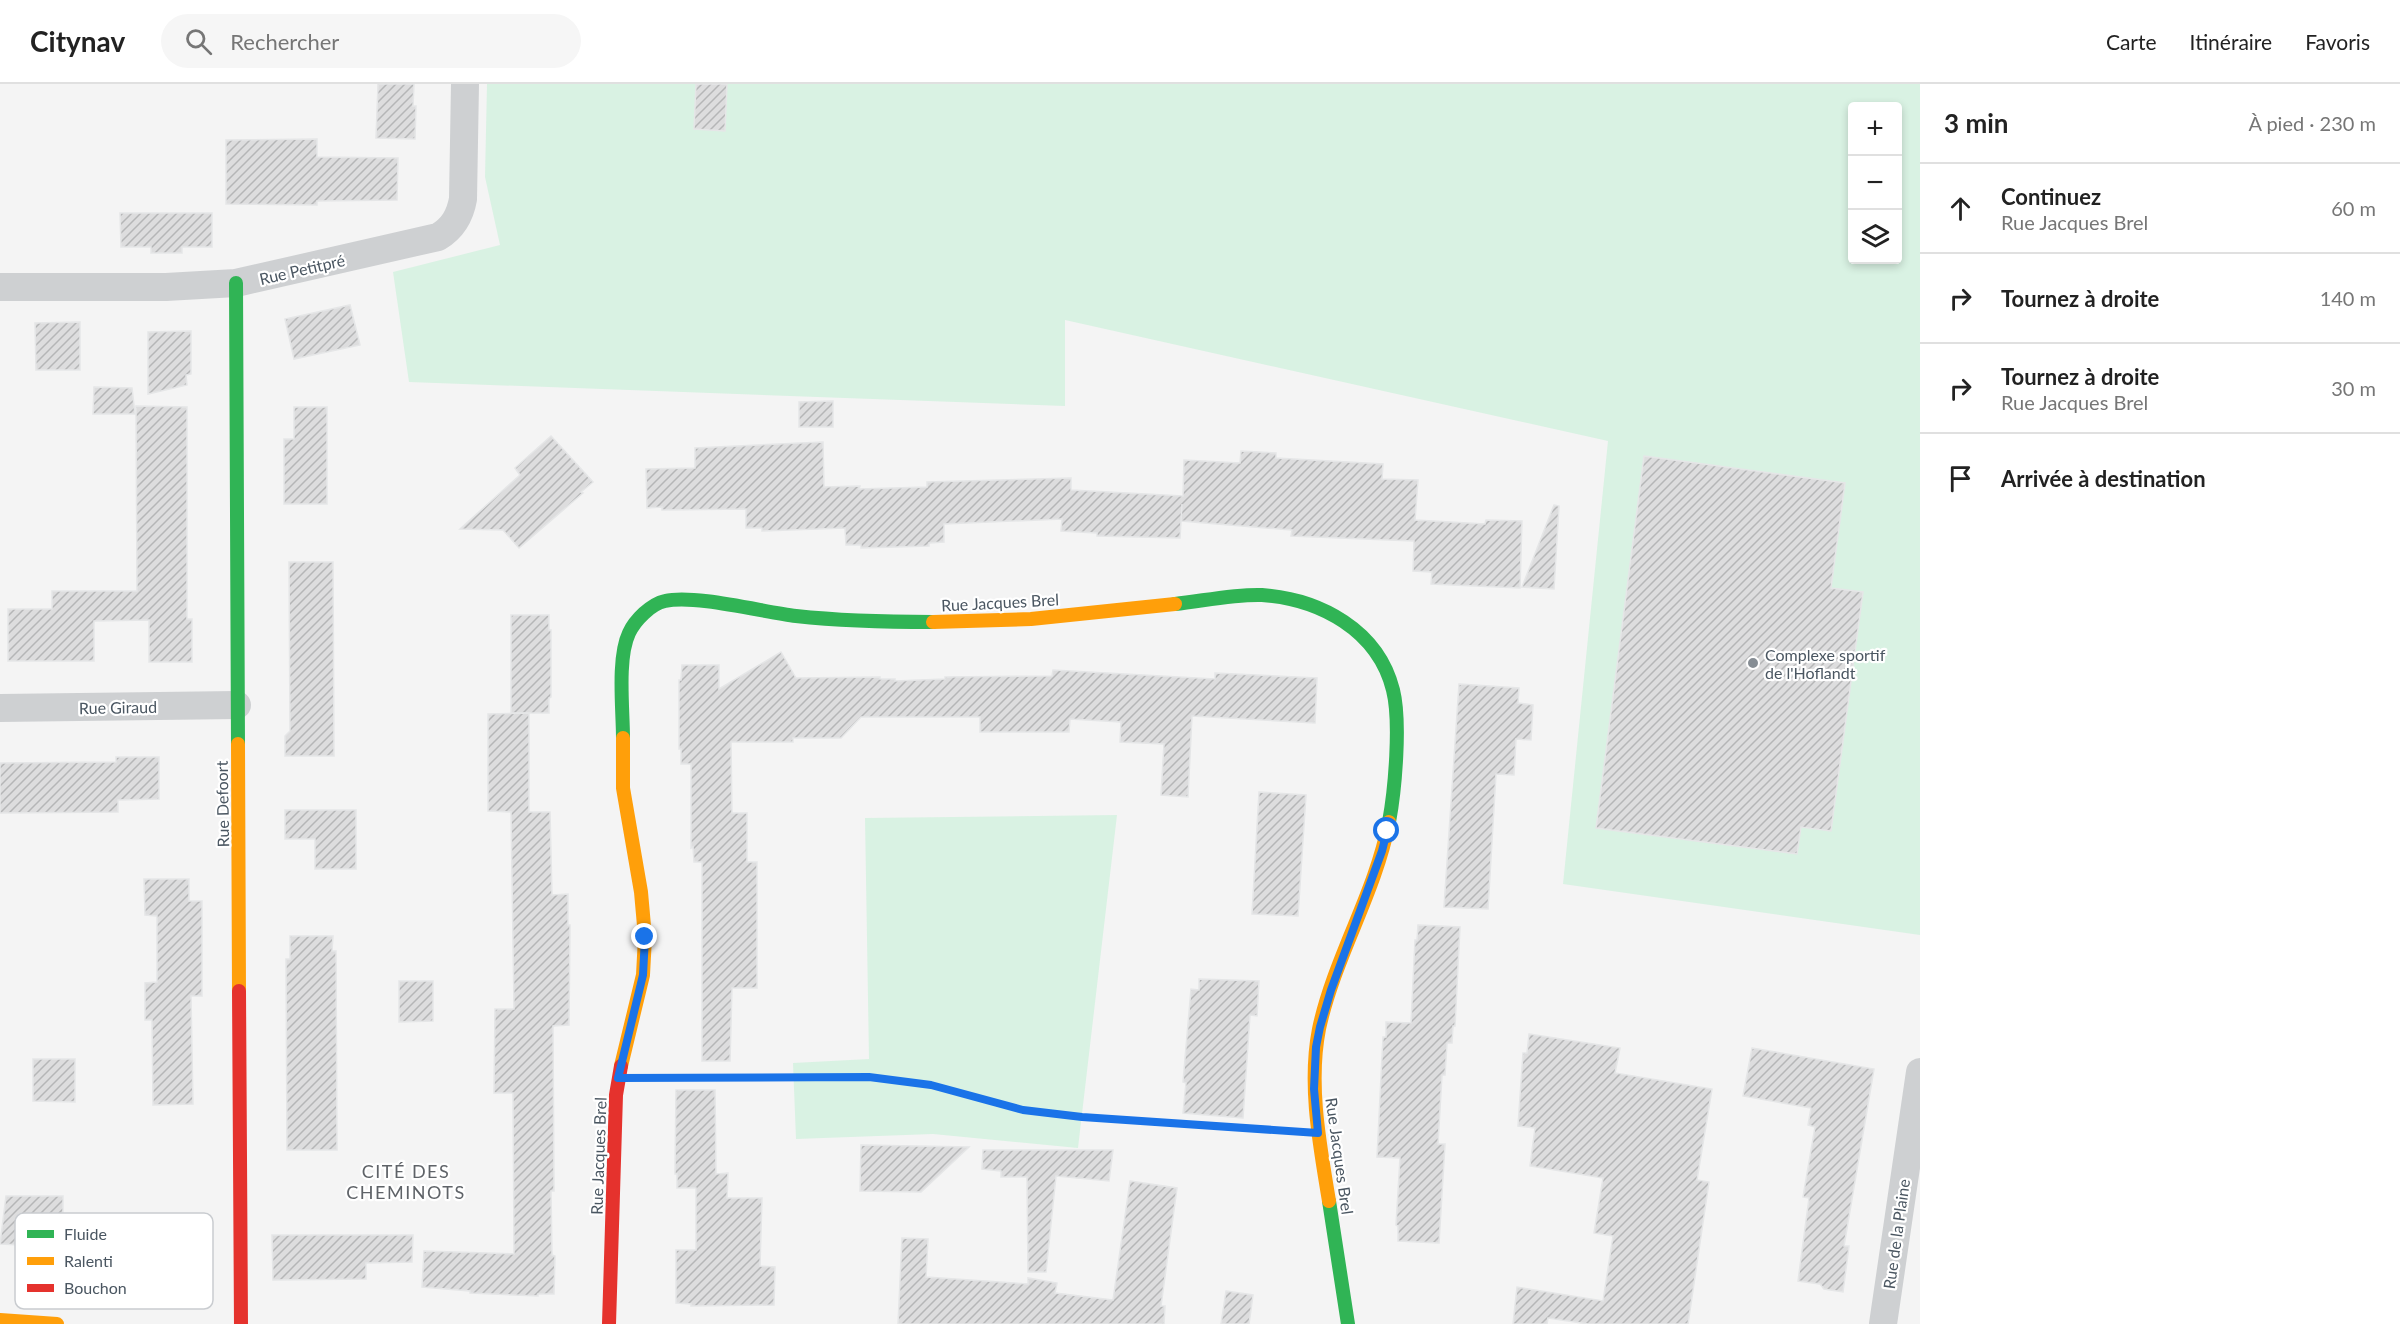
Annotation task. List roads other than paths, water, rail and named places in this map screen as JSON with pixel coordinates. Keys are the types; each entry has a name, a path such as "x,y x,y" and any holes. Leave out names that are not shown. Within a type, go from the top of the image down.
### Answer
{"street":[{"name":"Rue Petitpré","path":"0,286 166,287 236,283 431,240 446,233 459,214 463,199 465,84"},
{"name":"Rue Defoort","path":"236,283 241,1324"},
{"name":"Rue Jacques Brel","path":"609,1324 618,1078 643,975 645,937 641,892 624,796 622,664 629,632 648,609 665,601 690,600 797,616 861,621 964,623 1031,619 1230,597 1279,596 1319,606 1336,614 1368,642 1381,658 1389,674 1395,710 1393,795 1387,831 1382,851 1331,990 1316,1047 1314,1089 1318,1133 1348,1324"},
{"name":"Rue Giraud","path":"0,708 237,705"},
{"name":"Rue de la Plaine","path":"1883,1324 1920,1072"},
{"path":"0,1320 57,1324"}],"place":[{"name":"Complexe sportif de l'Hoflandt","path":"1753,663"}],"district":[{"name":"CITÉ DES CHEMINOTS","path":"406,1181"}]}
